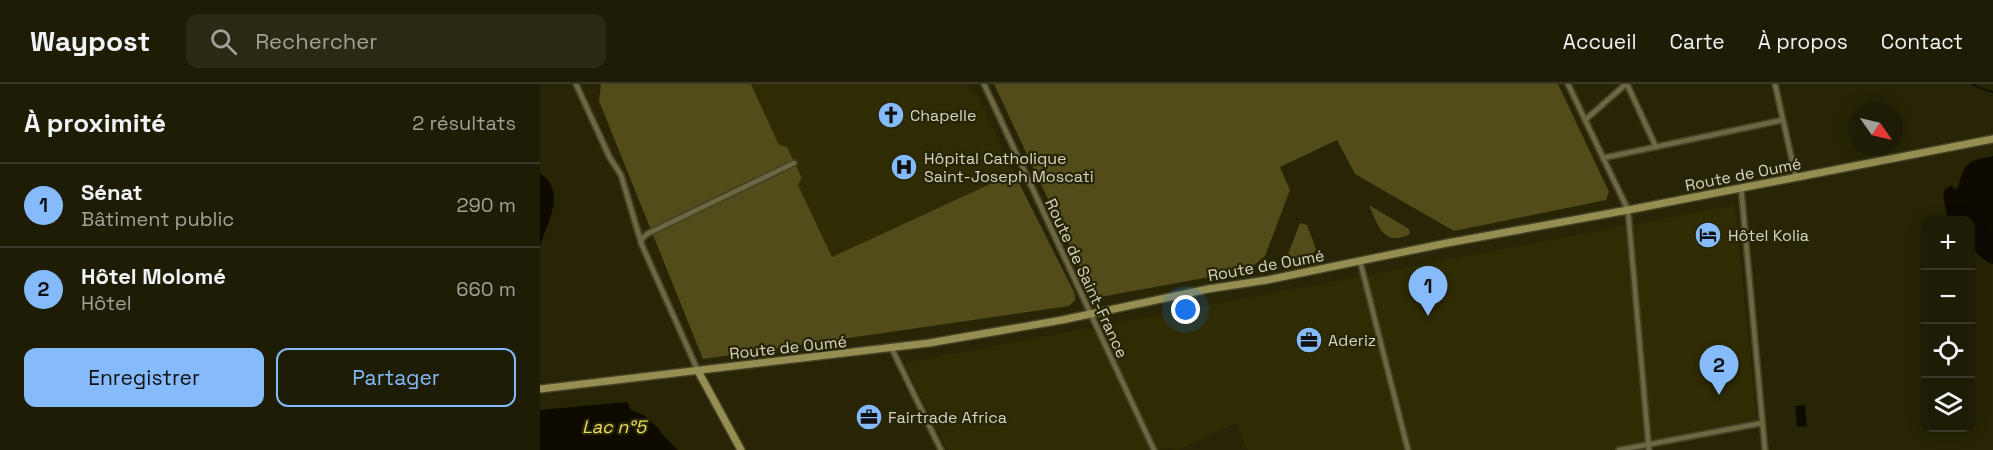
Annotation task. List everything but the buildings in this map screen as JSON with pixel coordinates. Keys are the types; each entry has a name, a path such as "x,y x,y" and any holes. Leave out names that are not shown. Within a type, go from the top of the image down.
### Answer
{"main road":[{"name":"Route de Oumé","path":"540,389 892,349 1092,314 1208,289 1267,280 1448,243 1993,140"},
{"path":"698,371 741,450"}],"street":[{"path":"576,84 610,158 621,176 641,243 698,371"},
{"name":"Route de Saint-France","path":"984,84 1154,450"},
{"path":"1568,84 1628,210 1648,447"},
{"path":"1585,120 1626,84 1656,147"},
{"path":"1775,84 1796,178"},
{"path":"1603,158 1783,120"},
{"path":"641,243 647,234 794,163"},
{"path":"1741,188 1765,450"},
{"path":"1360,261 1408,450"},
{"path":"892,349 941,450"},
{"path":"1619,450 1648,447 1762,423"}],"shaded area":[{"path":"601,84 751,84 779,145 787,147 802,178 798,185 832,257 1014,173 1075,294 1075,300 1069,306 703,359 599,101"},
{"name":"Hôpital Catholique Saint-Joseph Moscati","path":"751,84 967,84 970,91 976,93 1014,173 832,257 798,185 802,178 794,163 779,145"},
{"path":"994,84 1558,84 1609,192 1606,200 1454,231 1355,174 1337,140 1280,167 1290,190 1265,256 1248,270 1100,297 1092,293"},
{"path":"1369,205 1409,229 1410,234 1401,238 1388,236 1379,227"},
{"path":"1735,205 1757,422 1643,445 1616,450 1248,450 1236,423 1178,450 1169,448 1152,450 947,450 905,363"},
{"path":"1300,223 1307,225 1316,249 1305,258 1290,259 1288,254"}],"water":[{"path":"1993,156 1993,264 1975,251 1975,216 1947,216 1943,196 1945,189 1952,185 1954,189 1958,187 1965,168 1978,159"},
{"path":"540,173 553,189 554,198 551,217 540,246"},
{"name":"Lac n°5","path":"627,402 631,410 645,416 678,450 540,450 540,410"},
{"path":"1805,405 1807,426 1797,427 1795,406"}],"waterway":[{"path":"1973,84 1993,92"}],"place":[{"name":"Chapelle","path":"891,115"},
{"name":"Hôpital Catholique Saint-Joseph Moscati","path":"904,167"},
{"name":"Hôtel Kolia","path":"1708,235"},
{"name":"Sénat","path":"1428,316"},
{"name":"Aderiz","path":"1309,340"},
{"name":"Hôtel Molomé","path":"1719,395"},
{"name":"Fairtrade Africa","path":"869,417"}]}
